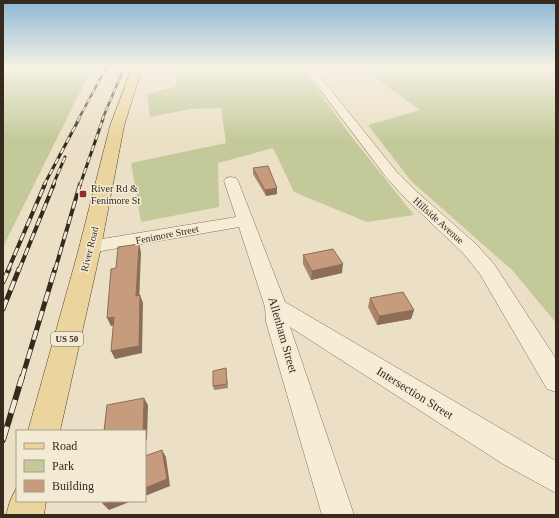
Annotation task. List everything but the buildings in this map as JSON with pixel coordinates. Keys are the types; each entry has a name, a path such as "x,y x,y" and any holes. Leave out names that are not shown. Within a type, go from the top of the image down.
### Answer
{"main road":[{"name":"River Road","path":"44,430 90,246 119,121 128,92"},
{"path":"25,515 28,502"}],"street":[{"name":"Hillside Avenue","path":"327,92 390,174 470,249 487,269 556,381"},
{"name":"Allenham Street","path":"231,180 244,221 258,253 276,307 277,322 338,515"},
{"name":"Fenimore Street","path":"90,246 244,221"},
{"name":"Intersection Street","path":"276,307 513,454 556,478"}],"green space":[{"path":"3,92 80,92 3,247"},
{"path":"154,92 319,92 351,136 414,215 367,222 294,192 273,148 218,163 219,207 141,222 131,163 226,143 221,108 190,109 150,117 147,94"},
{"path":"395,92 556,92 556,323 513,271 411,181 368,125 420,110"}],"railway":[{"path":"78,120 93,92"},
{"path":"102,120 114,92"},
{"path":"44,185 79,119"},
{"path":"80,185 103,119"},
{"path":"53,185 65,157"},
{"path":"8,270 45,184"},
{"path":"19,270 54,184"},
{"path":"55,270 80,184"},
{"path":"3,282 9,269"},
{"path":"3,309 19,269"},
{"path":"22,378 55,269"},
{"path":"3,440 22,377"}],"place":[{"name":"River Rd & Fenimore St","path":"83,194"}]}
